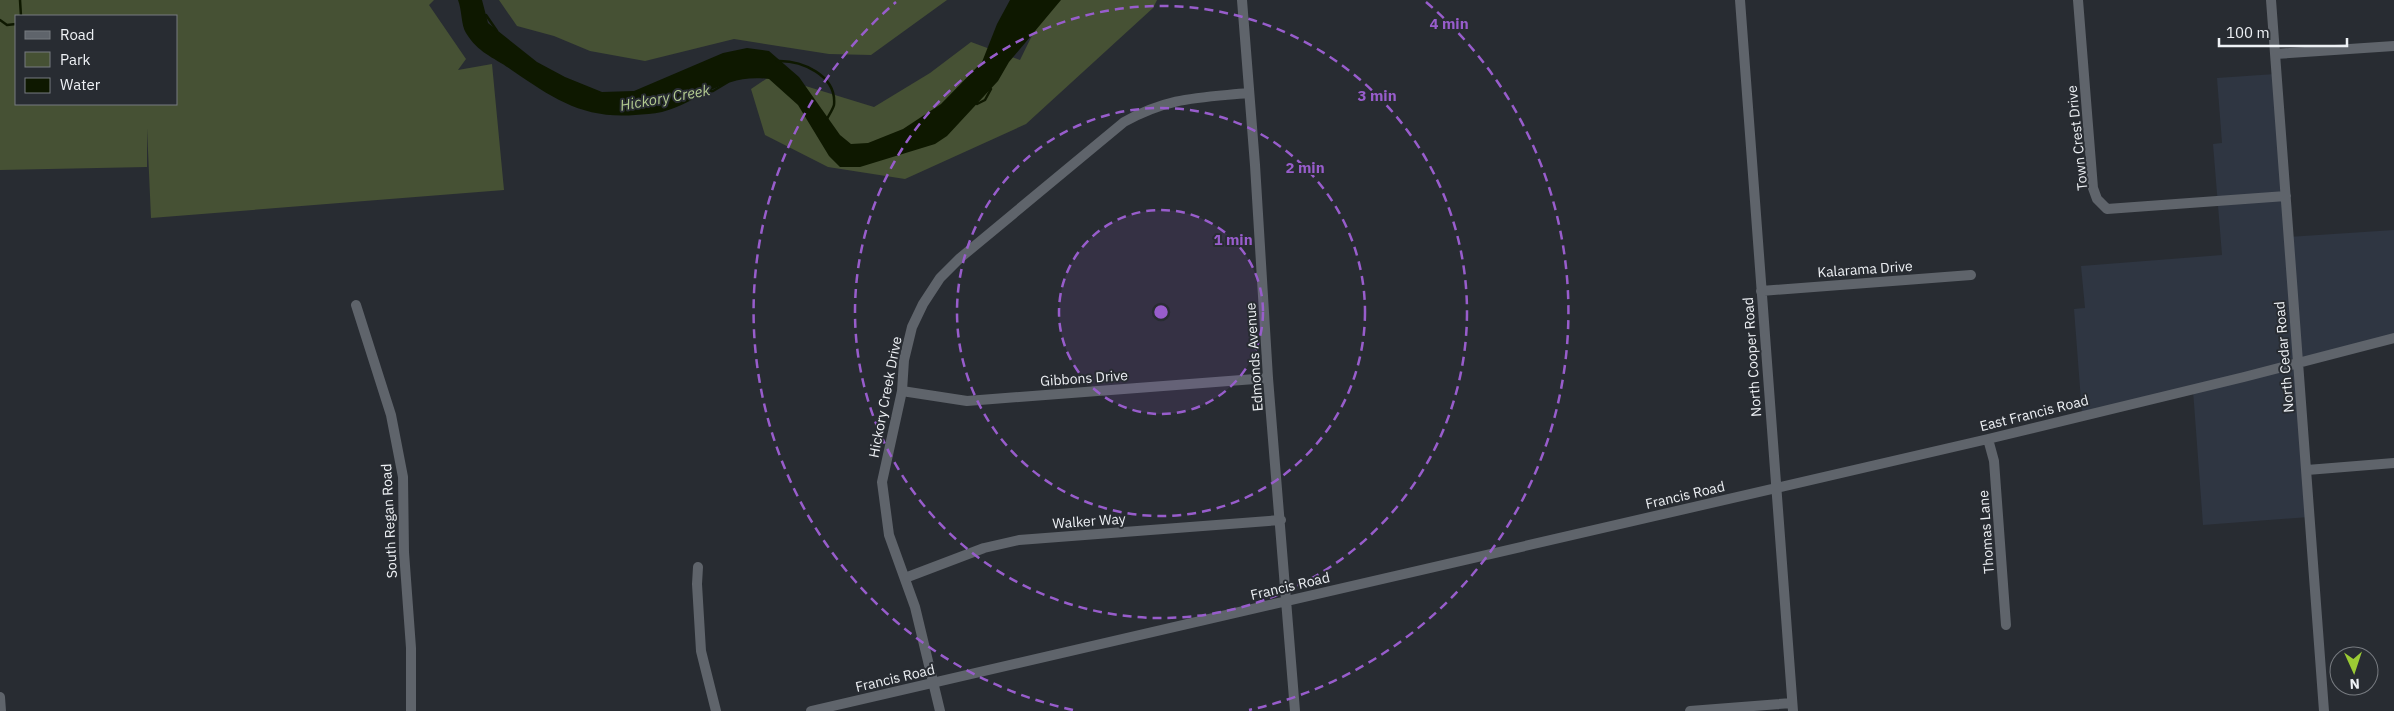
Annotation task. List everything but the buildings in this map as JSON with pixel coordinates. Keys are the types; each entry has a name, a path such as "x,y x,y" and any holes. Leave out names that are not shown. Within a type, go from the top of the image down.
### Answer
{"street":[{"name":"Edmonds Avenue","path":"1242,0 1255,165 1268,378 1296,711"},
{"name":"North Cooper Road","path":"1740,0 1792,707"},
{"name":"Town Crest Drive","path":"2078,0 2093,188 2097,199 2107,208 2286,196"},
{"name":"North Cedar Road","path":"2271,0 2308,470 2324,711"},
{"path":"2275,54 2394,46"},
{"name":"Hickory Creek Drive","path":"940,711 905,578 889,535 882,482 902,391 904,360 912,327 923,304 940,278 960,258 1124,122 1149,108 1178,100 1248,93"},
{"name":"Kalarama Drive","path":"1760,291 1971,275"},
{"name":"South Regan Road","path":"356,305 391,415 403,476 404,552 411,648 410,711"},
{"name":"East Francis Road","path":"1775,488 2244,377 2299,361 2394,338"},
{"name":"Gibbons Drive","path":"902,391 967,400 1268,378"},
{"name":"Thomas Lane","path":"1988,438 1994,461 2006,625"},
{"path":"2308,470 2394,463"},
{"name":"Francis Road","path":"811,711 1775,488"},
{"name":"Walker Way","path":"905,578 984,548 1019,540 1281,520"},
{"path":"698,567 697,584 702,651 716,711"},
{"path":"0,697 1,711"},
{"path":"1690,711 1792,707"}],"shaded area":[{"path":"2275,74 2288,237 2394,230 2394,336 2082,414 2074,309 2085,308 2081,266 2222,255 2213,144 2222,143 2217,78"},
{"path":"2296,364 2309,517 2203,525 2193,390"}],"green space":[{"path":"0,0 434,0 429,5 466,59 458,70 492,64 504,190 151,218 147,128 147,167 0,170"},
{"path":"499,0 947,0 871,55 829,54 734,39 645,61 590,51 554,36 517,26"},
{"path":"1059,0 1157,0 1153,8 1026,124 905,179 828,167 765,135 751,89 778,71 799,84 874,107 930,73 971,42 1020,60 1043,13"}],"water":[{"path":"458,0 482,0 488,23 537,62 565,77 602,92 634,91 723,53 747,48 769,51 799,77 840,135 851,144 868,143 903,129 941,104 982,62 997,24 1010,0 1061,0 1009,62 998,81 947,136 935,144 860,167 840,167 829,156 798,105 769,79 753,78 725,84 659,113 617,115 600,114 584,110 570,105 542,90 476,46 464,30"}],"waterway":[{"path":"20,0 21,15"},
{"name":"Hickory Creek","path":"486,15 497,31"},
{"path":"0,20 7,25 15,24"},
{"name":"Hickory Creek","path":"777,61 796,63 816,71 824,78 830,85 834,105 827,119"},
{"name":"Hickory Creek","path":"706,92 713,91 728,82"},
{"name":"Hickory Creek","path":"977,104 985,100 991,89"}]}
